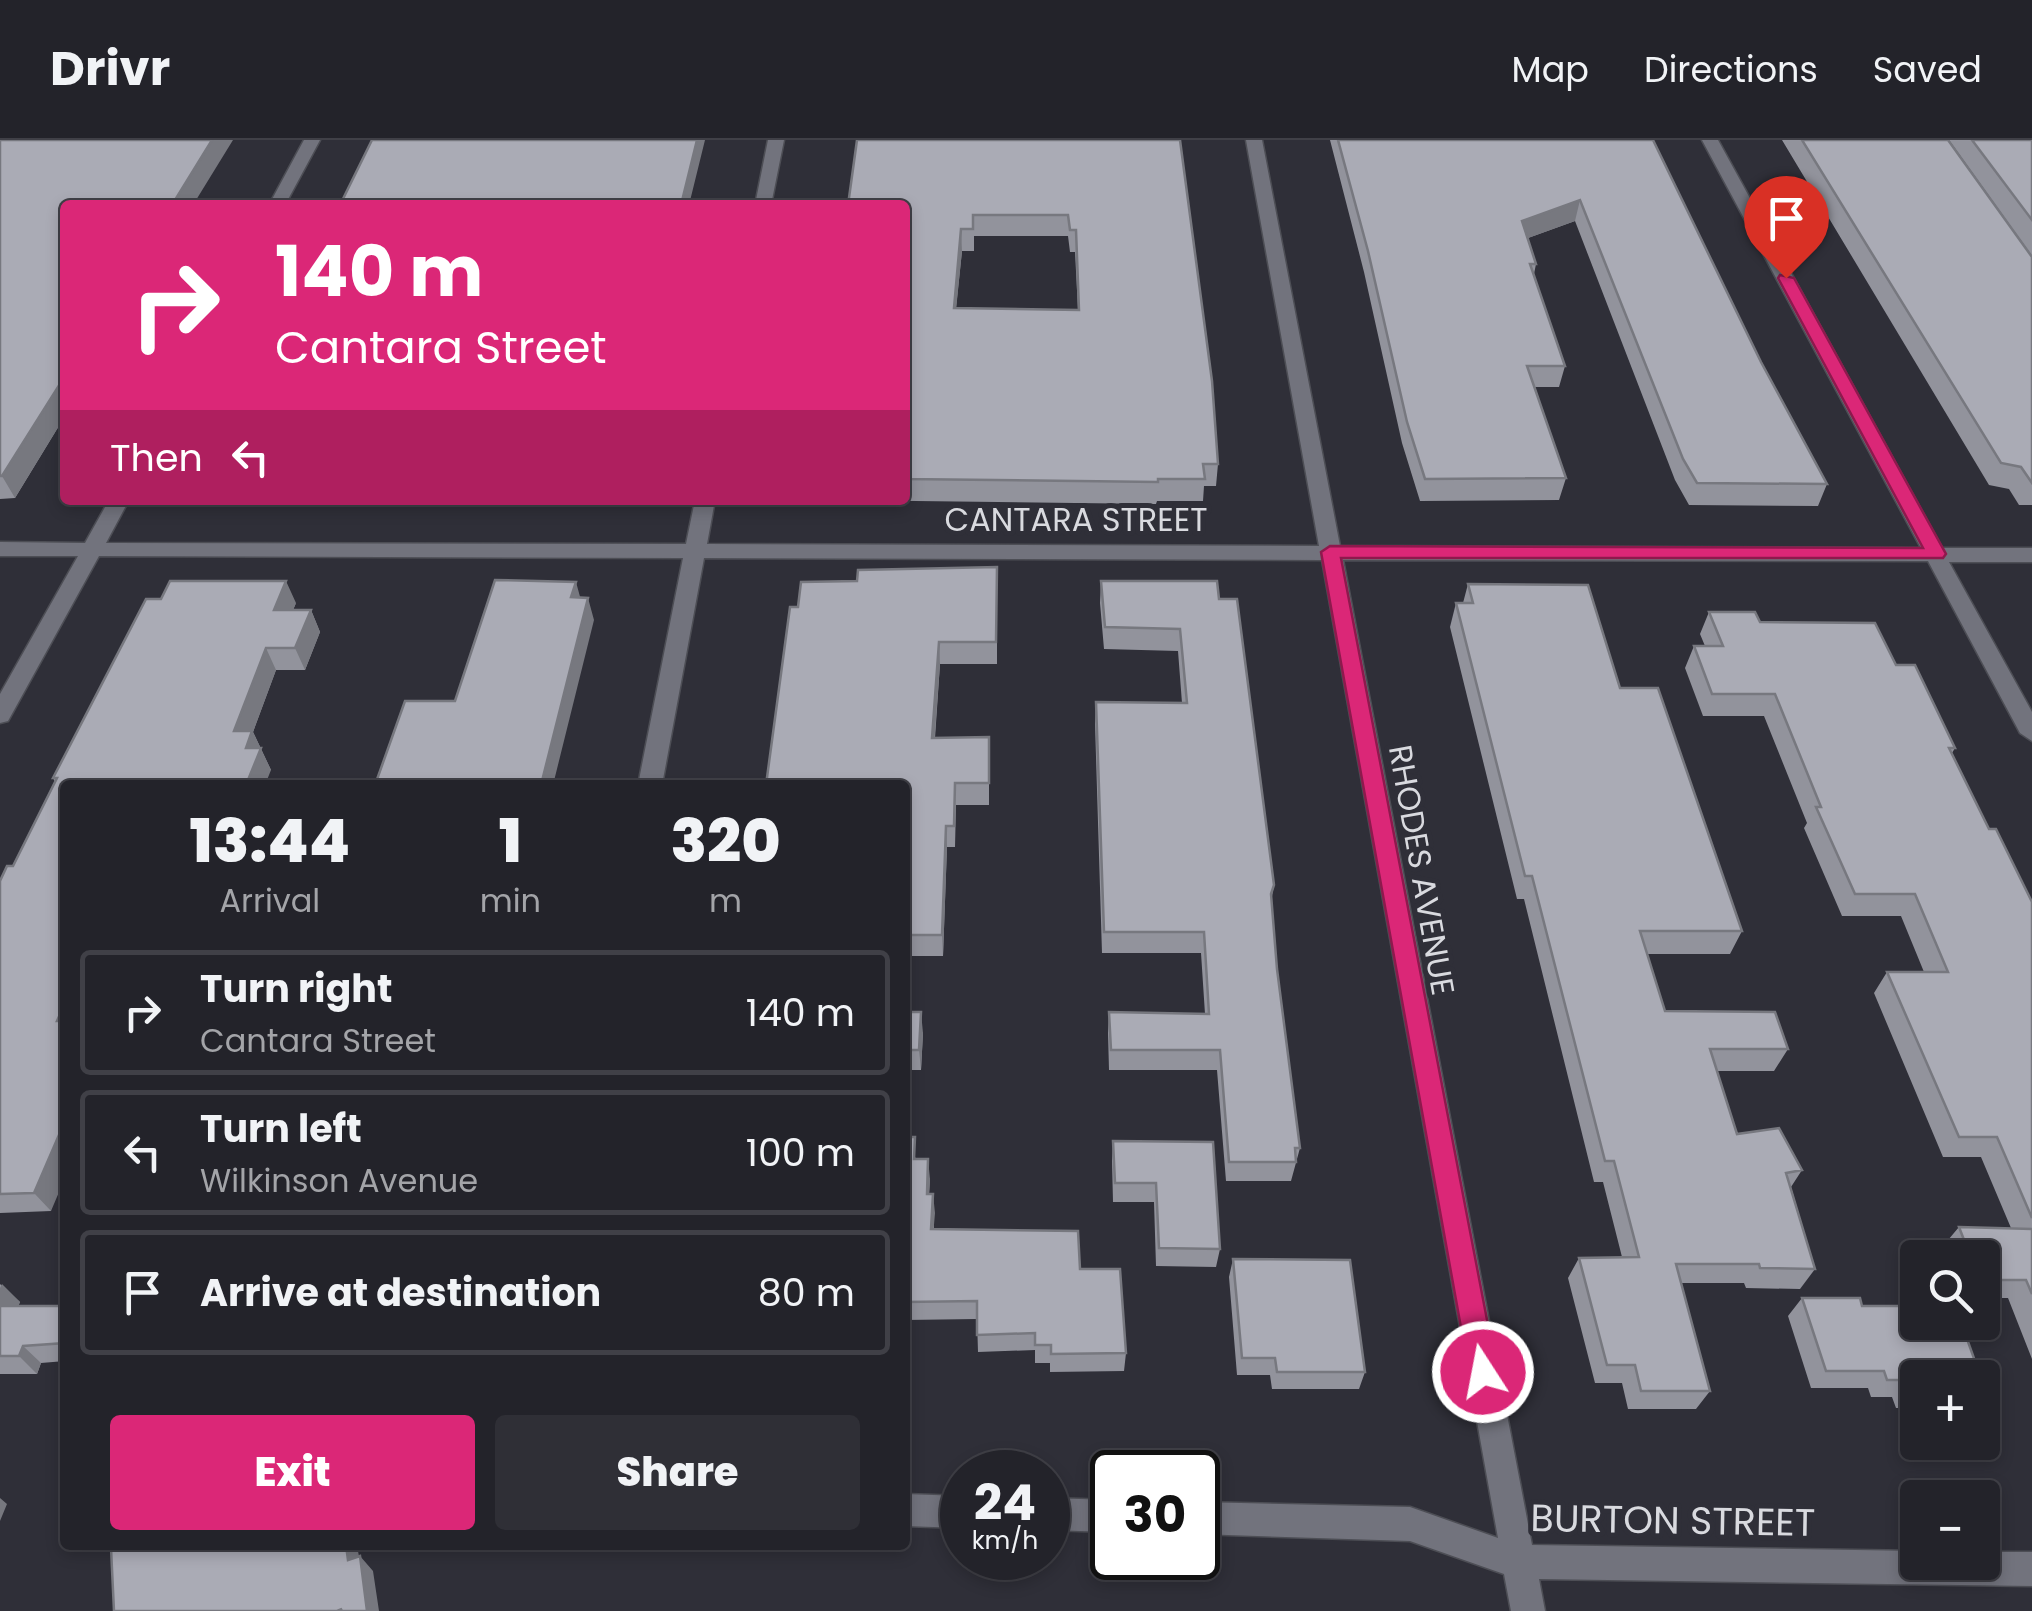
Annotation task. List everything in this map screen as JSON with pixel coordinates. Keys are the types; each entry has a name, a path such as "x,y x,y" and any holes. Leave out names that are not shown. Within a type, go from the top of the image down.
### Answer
{"street":[{"path":"280,200 312,140"},
{"path":"764,200 776,140"},
{"name":"RHODES AVENUE","path":"1254,140 1528,1611"},
{"path":"1710,140 2032,733"},
{"path":"0,715 116,505"},
{"path":"651,780 703,505"},
{"name":"CANTARA STREET","path":"0,549 2032,554"},
{"path":"910,1510 940,1511"},
{"name":"BURTON STREET","path":"1220,1519 1410,1524 1518,1562 2032,1569"}],"building":[{"path":"0,140 212,140 175,200 60,200 60,384 0,476"},
{"path":"372,140 697,140 682,200 342,200"},
{"path":"857,140 1180,140 1212,381 1218,464 1203,464 1205,479 910,479 910,200 849,200","holes":["973,215 1068,215 1070,230 1076,230 1079,310 954,308 961,229 973,229"]},
{"path":"1338,140 1653,140 1761,362 1827,484 1697,483 1683,459 1580,200 1522,221 1536,264 1530,264 1565,366 1527,366 1566,478 1425,479 1407,422"},
{"path":"1802,140 1948,140 2032,257 2032,483 2021,467 2001,463"},
{"path":"1972,140 2032,140 2032,220"},
{"path":"997,567 996,642 939,642 932,738 989,737 989,783 955,783 954,826 946,826 942,935 910,935 910,780 767,780 790,607 798,607 801,582 857,581 858,570"},
{"path":"495,580 576,582 571,597 588,598 542,780 377,780 405,701 455,701"},
{"path":"170,581 286,581 274,610 311,610 295,648 266,648 234,731 252,731 246,748 261,748 248,780 60,780 57,1021 60,1133 34,1193 0,1194 0,881 7,866 13,866 57,778 53,778 146,599 161,599"},
{"path":"1101,581 1217,581 1219,599 1237,599 1274,885 1271,894 1277,969 1300,1148 1295,1148 1296,1162 1229,1162 1220,1050 1111,1050 1109,1012 1209,1014 1204,932 1104,932 1096,702 1187,703 1180,629 1105,627"},
{"path":"1468,584 1588,585 1620,688 1658,688 1742,931 1640,931 1665,1011 1775,1012 1788,1049 1710,1049 1737,1134 1779,1128 1802,1170 1786,1173 1815,1269 1676,1264 1710,1391 1641,1391 1635,1365 1607,1365 1579,1258 1639,1257 1614,1161 1605,1161 1532,876 1525,876 1456,603 1473,603"},
{"path":"1709,612 1755,612 1760,622 1875,623 1896,665 1915,665 1955,748 1949,748 1989,829 1996,829 2032,902 2032,1218 1997,1137 1959,1137 1887,972 1948,972 1915,894 1855,894 1816,807 1821,807 1775,694 1712,694 1694,646 1723,646"},
{"path":"910,1012 921,1012 919,1050 910,1050"},
{"path":"910,1137 915,1137 914,1159 928,1159 927,1194 933,1194 931,1229 1078,1231 1080,1269 1120,1269 1126,1353 1051,1354 1051,1345 1035,1345 1035,1333 977,1335 977,1301 910,1302"},
{"path":"1113,1141 1213,1142 1220,1249 1159,1248 1156,1183 1115,1183"},
{"path":"1959,1227 2032,1229 2032,1294 2026,1280 2000,1280 2000,1240 1964,1240"},
{"path":"1233,1259 1350,1260 1365,1372 1277,1372 1275,1358 1242,1358"},
{"path":"1802,1298 1860,1298 1862,1306 1900,1306 1900,1340 1967,1340 1975,1360 1900,1360 1900,1380 1887,1380 1884,1371 1826,1371"},
{"path":"0,1306 60,1306 60,1343 23,1346 19,1356 0,1356"},
{"path":"111,1550 347,1550 348,1560 360,1556 367,1611 342,1609 114,1611"}],"route":[{"path":"1483,1372 1330,552 1936,554 1786,278"}]}
